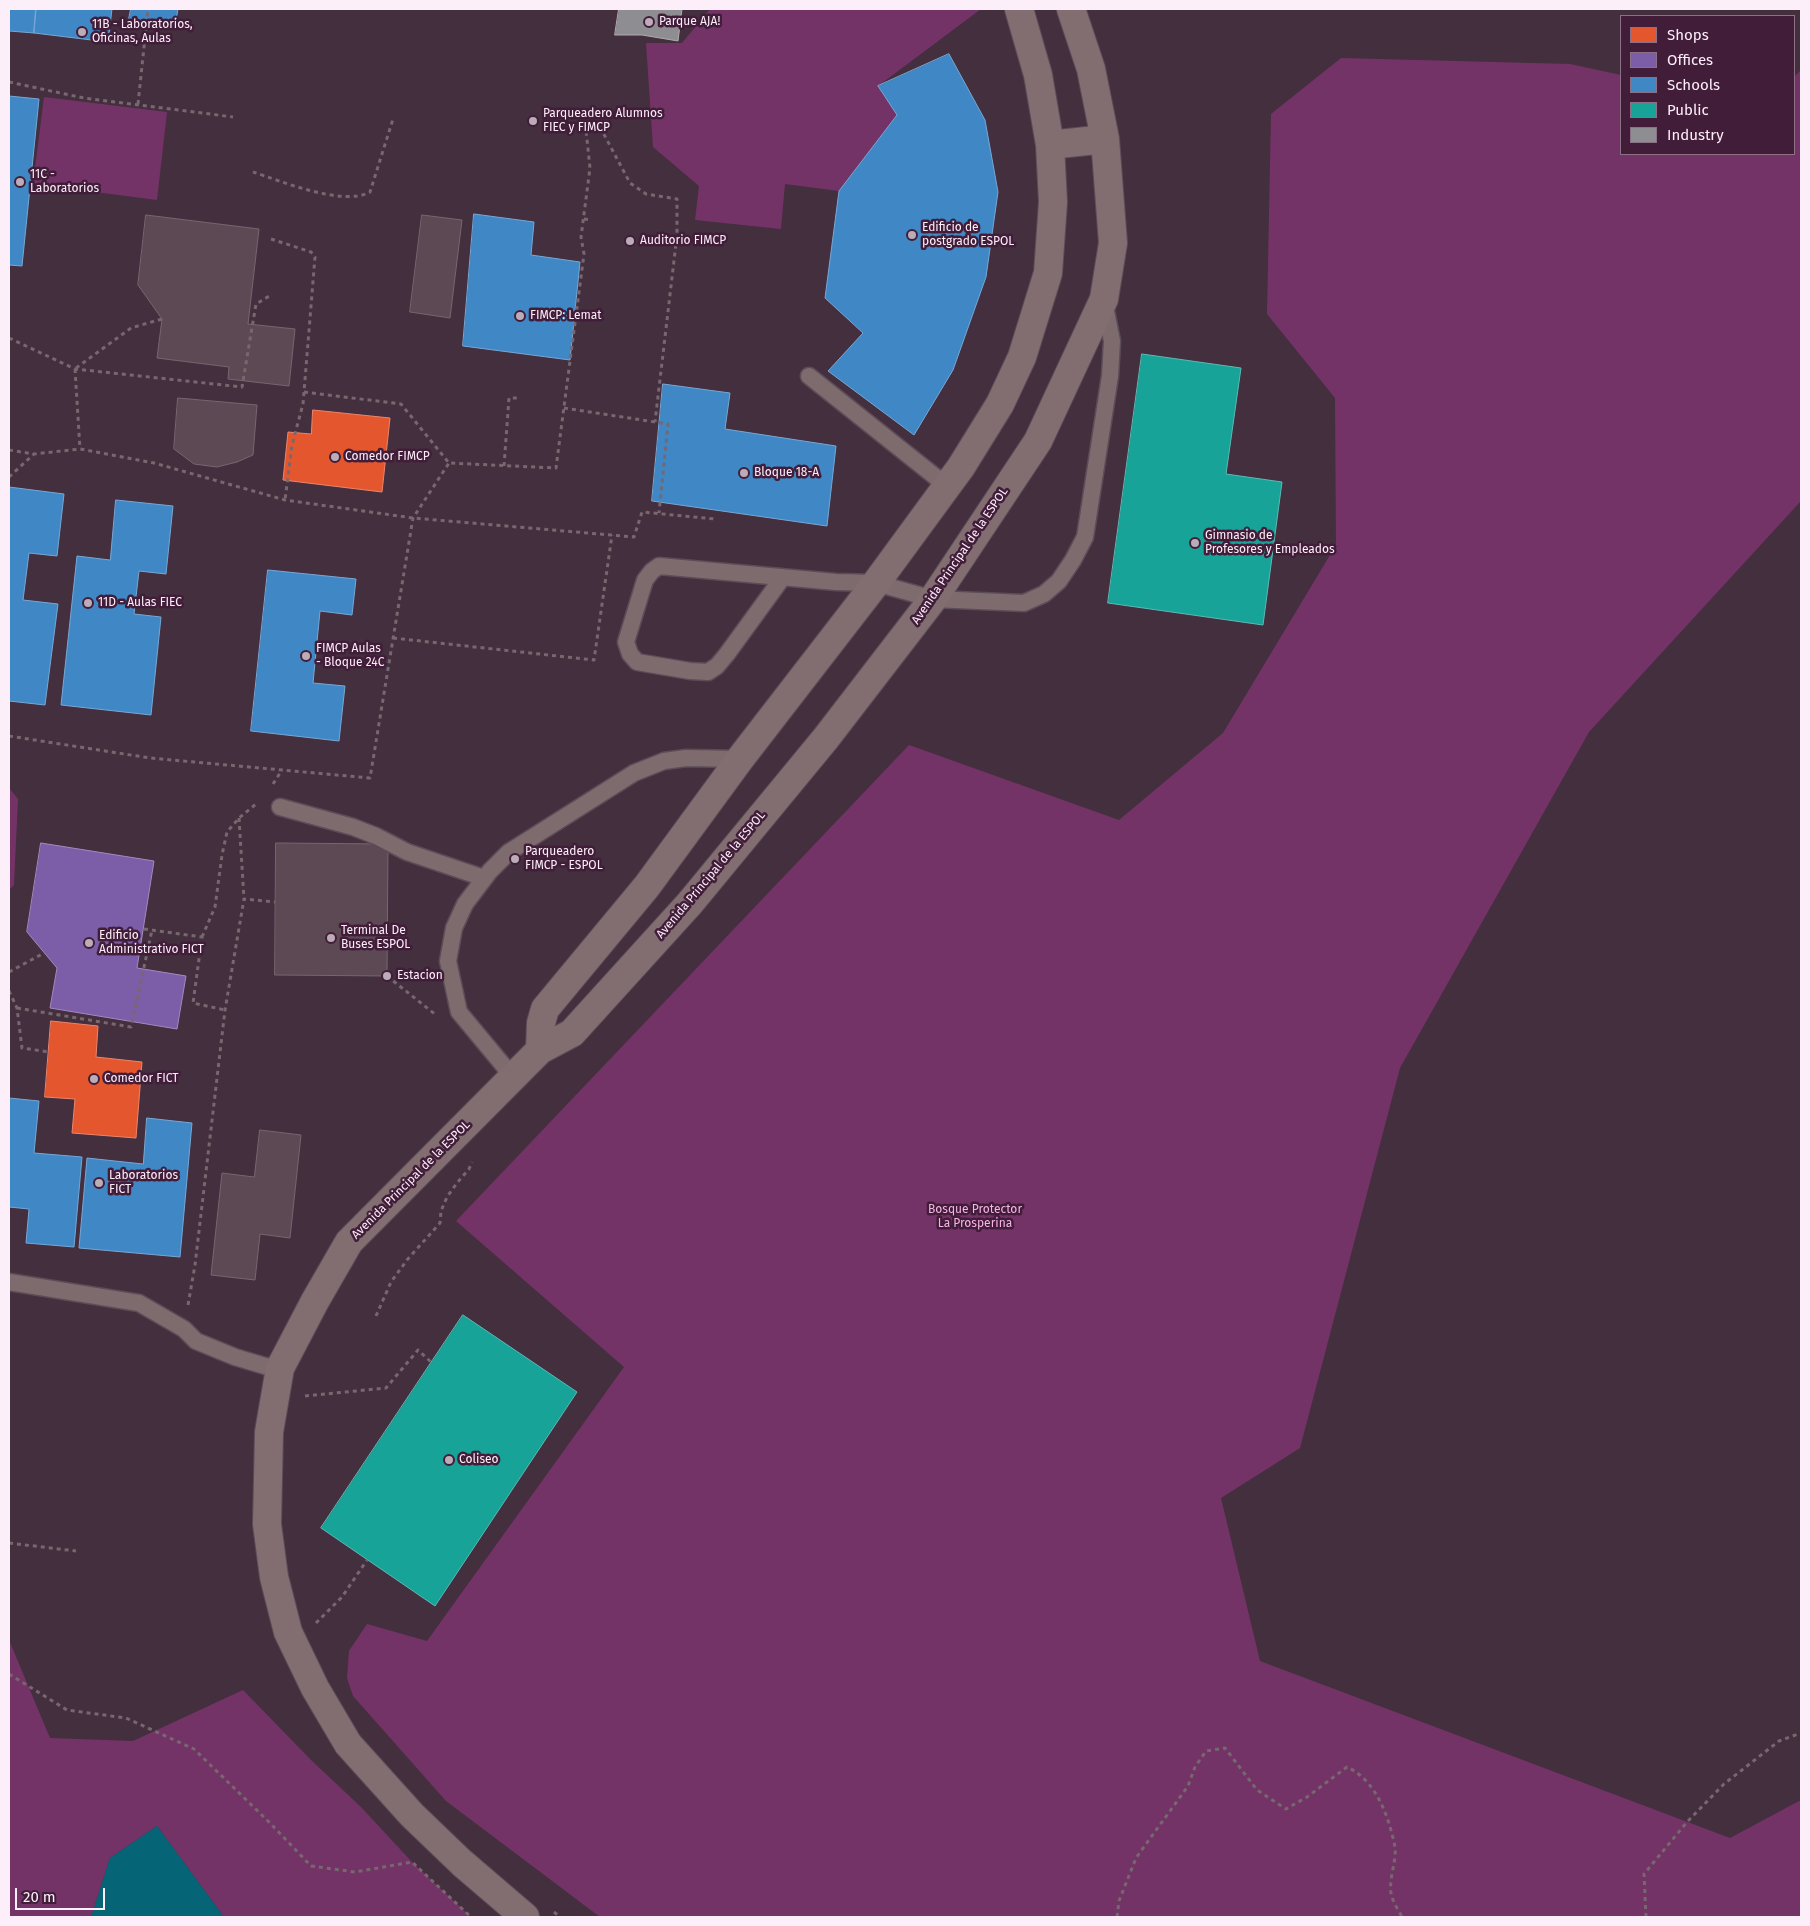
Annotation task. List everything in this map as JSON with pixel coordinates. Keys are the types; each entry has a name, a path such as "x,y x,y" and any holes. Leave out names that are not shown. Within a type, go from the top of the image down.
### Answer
{"street":[{"path":"540,1050 541,1023 545,1009 648,886 740,759 876,583 961,467 1000,404 1022,357 1048,273 1053,202 1050,145 1038,75 1019,9"},
{"name":"Avenida Principal de la ESPOL","path":"525,1917 462,1864 412,1815 348,1744 315,1688 288,1632 274,1577 267,1524 269,1432 280,1368 314,1301 349,1242 540,1050 572,1033 690,904 826,738 933,599 1038,441 1104,299 1113,243 1105,140 1091,69 1071,9"},
{"path":"1050,145 1105,140"}],"lane":[{"path":"782,577 727,654 708,672 690,671 637,662 630,654 626,642 645,580 659,566 876,583 933,599 1024,603 1044,594 1059,581 1085,538 1110,376 1112,341 1104,299"},
{"path":"809,376 946,486"},
{"path":"513,1077 459,1012 448,961 454,928 465,904 484,878 508,852 634,773 664,761 686,758 740,759"},
{"path":"280,807 354,827 407,852 484,878"},
{"path":"9,1282 139,1303 184,1329 196,1341 235,1357 265,1366 280,1368"}],"path":[{"path":"138,104 148,9"},
{"path":"9,82 84,98 234,117"},
{"path":"253,172 320,193 356,197 364,195 370,192 394,119"},
{"path":"600,127 630,183 646,194 677,199 677,235 655,422"},
{"path":"304,392 401,404 449,462 556,468 584,254 581,237 590,168 586,130"},
{"path":"584,219 591,220"},
{"path":"271,239 311,252 315,257 304,392 292,445 285,500"},
{"path":"9,338 75,369 242,387 256,304 271,295"},
{"path":"75,369 130,328 162,319"},
{"path":"75,369 80,449"},
{"path":"504,466 509,398 520,398"},
{"path":"564,408 668,424 659,514"},
{"path":"9,450 34,454 80,449 154,463 285,500 413,518 634,537 642,512 715,520"},
{"path":"9,477 34,454"},
{"path":"9,736 150,758 370,778 413,518 449,462"},
{"path":"393,638 594,660 612,535"},
{"path":"184,1329 195,1265 225,1010 244,899 239,818 228,832 222,855 215,907 202,937 193,1003 225,1010"},
{"path":"244,899 275,902"},
{"path":"144,929 202,937"},
{"path":"17,1008 131,1027 152,930"},
{"path":"9,972 44,953"},
{"path":"9,991 17,1008 22,1048 49,1052"},
{"path":"376,1316 391,1282 407,1260 440,1223 441,1212 447,1197 469,1169 476,1154"},
{"path":"302,1396 386,1388 418,1350 431,1362"},
{"path":"9,1542 76,1551"},
{"path":"312,1627 342,1597 367,1560"},
{"path":"9,1674 67,1710 126,1718 194,1749 270,1823 310,1866 355,1872 412,1862 471,1917"},
{"path":"1646,1917 1644,1874 1687,1822 1724,1784 1779,1742 1801,1733"},
{"path":"1117,1917 1119,1901 1136,1858 1188,1786 1195,1768 1206,1751 1225,1748 1257,1790 1286,1810 1347,1767 1358,1772 1374,1789 1387,1820 1395,1848 1391,1895 1402,1917"}],"green space":[{"path":"710,9 981,9 878,86 897,115 839,191 785,184 781,229 695,220 699,186 653,147 646,43 682,43"},
{"name":"Bosque Protector La Prosperina","path":"1341,58 1570,64 1620,75 1620,155 1795,155 1795,76 1801,70 1801,501 1589,732 1400,1068 1300,1448 1221,1498 1260,1661 1730,1838 1801,1800 1801,1917 600,1917 446,1801 353,1696 347,1678 349,1651 367,1624 427,1641 624,1367 456,1221 909,745 1119,820 1223,733 1336,545 1335,398 1267,314 1271,114"},
{"path":"44,97 167,112 157,200 33,184"},
{"path":"9,788 18,799 14,885 9,890"},
{"path":"9,1640 50,1738 133,1741 243,1690 311,1760 361,1807 412,1862 471,1917 224,1917 157,1826 110,1858 91,1917 9,1917"}],"water":[{"path":"157,1826 224,1917 91,1917 110,1858"}],"building: Shops":[{"name":"Comedor FIMCP","path":"313,410 390,418 382,492 283,480 288,432 311,434"},
{"name":"Comedor FICT","path":"51,1021 98,1026 96,1057 142,1062 136,1138 72,1133 75,1099 45,1097"}],"building: Offices":[{"name":"Edificio Administrativo FICT","path":"41,843 154,861 137,968 186,976 177,1029 50,1008 57,968 27,932"}],"building: Schools":[{"path":"9,9 36,9 34,33 9,31"},
{"path":"36,9 112,9 108,42 34,33"},
{"path":"131,9 178,9 175,26 129,19"},
{"name":"Edificio de postgrado ESPOL","path":"949,54 985,120 998,192 986,277 953,370 914,435 828,371 863,333 825,298 839,191 897,115 878,86"},
{"name":"11C - Laboratorios","path":"9,96 39,99 22,266 9,265"},
{"name":"FIMCP: Lemat","path":"474,214 534,222 531,255 580,262 570,360 463,346"},
{"name":"Bloque 18-A","path":"663,384 730,393 725,429 836,446 827,526 652,501"},
{"path":"9,487 64,494 57,556 29,553 23,600 58,604 45,705 9,701"},
{"path":"116,500 173,506 166,574 139,571 134,614 161,617 151,715 61,705 77,556 110,560"},
{"name":"FIMCP Aulas - Bloque 24C","path":"268,570 356,579 352,615 320,611 313,683 345,686 339,741 251,731"},
{"path":"9,1098 39,1101 34,1153 82,1157 74,1247 26,1243 29,1209 9,1207"},
{"path":"147,1118 192,1123 180,1257 79,1248 87,1158 143,1164"}],"building: Public":[{"name":"Gimnasio de Profesores y Empleados","path":"1142,354 1241,368 1226,474 1282,482 1263,625 1108,603"},
{"name":"Coliseo","path":"463,1315 577,1392 435,1606 321,1528"}],"building: Industry":[{"name":"Parque AJA!","path":"619,9 682,9 678,41 642,35 615,35"}],"building: Other":[{"path":"146,215 259,229 248,324 295,329 289,386 228,379 229,367 157,358 162,319 138,285"},
{"path":"422,215 462,220 450,318 410,312"},
{"path":"178,398 257,405 253,455 237,462 217,467 194,464 174,449"},
{"name":"Terminal De Buses ESPOL","path":"276,843 388,844 387,976 275,975"},
{"path":"260,1130 301,1135 290,1238 260,1234 255,1280 211,1275 222,1173 254,1177"}],"place":[{"name":"Parque AJA!","path":"649,22"},
{"name":"11B - Laboratorios, Oficinas, Aulas","path":"82,32"},
{"name":"Parqueadero Alumnos FIEC y FIMCP","path":"533,121"},
{"name":"11C - Laboratorios","path":"20,182"},
{"name":"Edificio de postgrado ESPOL","path":"912,235"},
{"name":"Auditorio FIMCP","path":"630,241"},
{"name":"FIMCP: Lemat","path":"520,316"},
{"name":"Comedor FIMCP","path":"335,457"},
{"name":"Bloque 18-A","path":"744,473"},
{"name":"Gimnasio de Profesores y Empleados","path":"1195,543"},
{"name":"11D - Aulas FIEC","path":"88,603"},
{"name":"FIMCP Aulas - Bloque 24C","path":"306,656"},
{"name":"Parqueadero FIMCP - ESPOL","path":"515,859"},
{"name":"Terminal De Buses ESPOL","path":"331,938"},
{"name":"Edificio Administrativo FICT","path":"89,943"},
{"name":"Estacion","path":"387,976"},
{"name":"Comedor FICT","path":"94,1079"},
{"name":"Laboratorios FICT","path":"99,1183"},
{"name":"Coliseo","path":"449,1460"}]}
